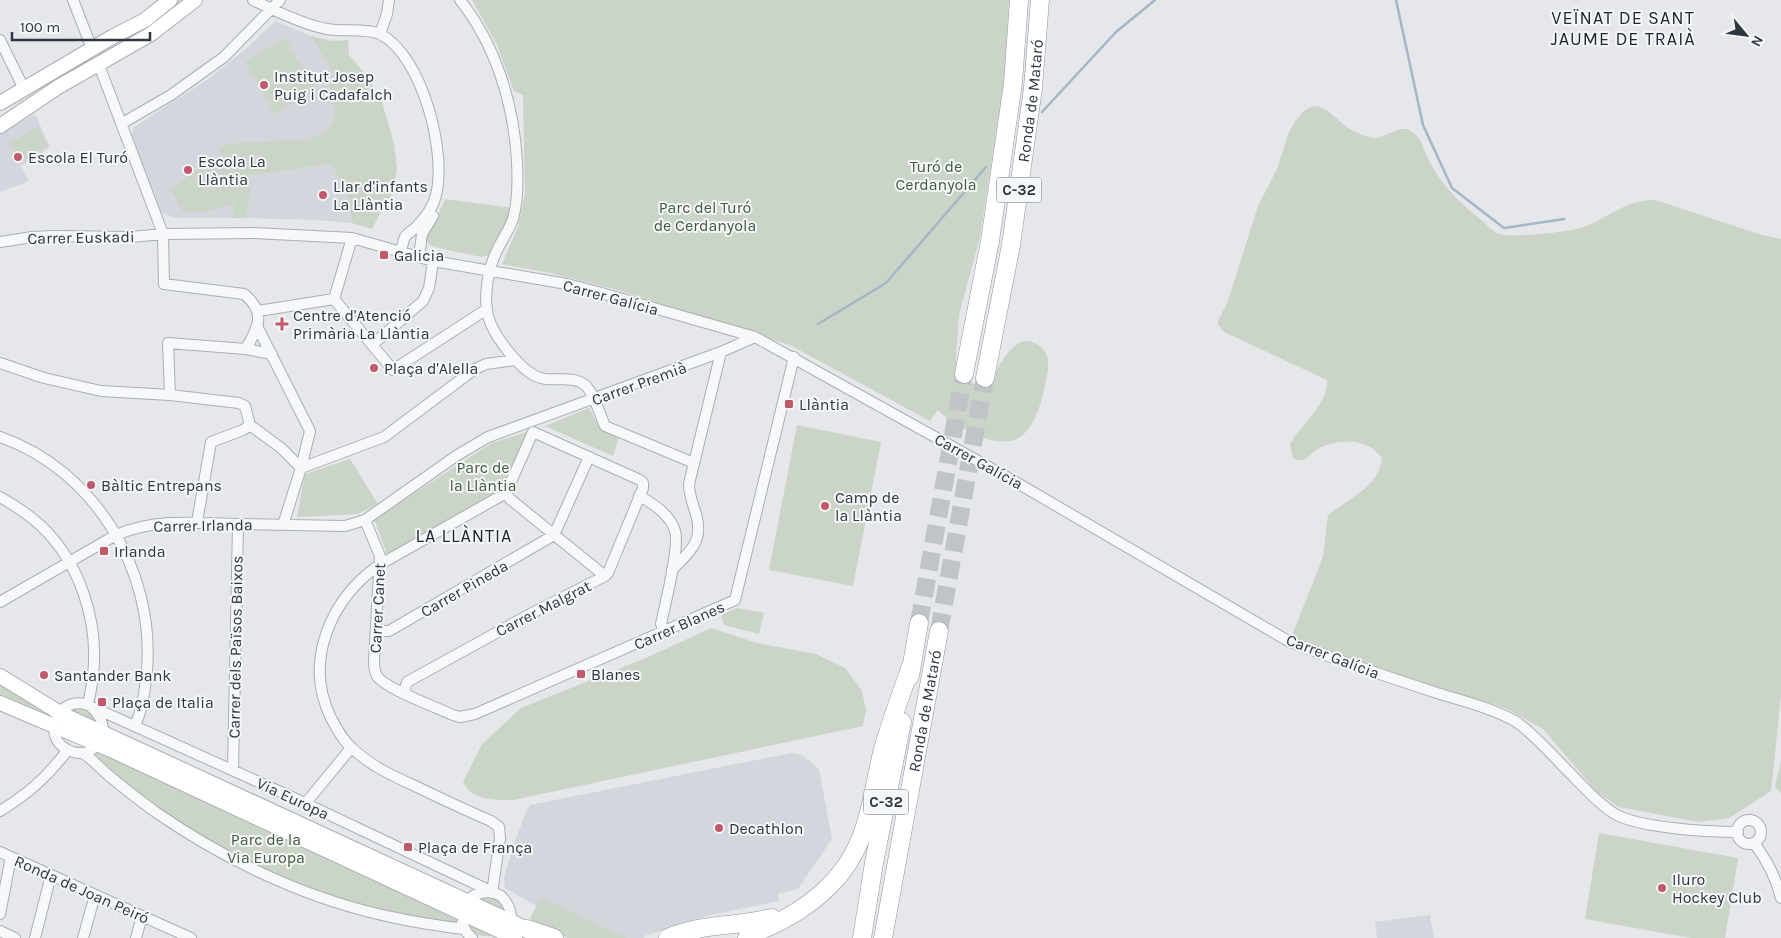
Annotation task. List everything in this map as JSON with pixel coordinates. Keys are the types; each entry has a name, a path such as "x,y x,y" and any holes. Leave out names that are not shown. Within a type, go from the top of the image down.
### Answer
{"highway":[{"name":"Ronda de Mataró","path":"964,374 990,240 1013,83 1019,0"},
{"name":"Ronda de Mataró","path":"985,378 1011,245 1033,88 1040,0"},
{"name":"C-32","path":"912,666 919,623"},
{"name":"Ronda de Mataró","path":"883,938 939,631"},
{"name":"Ronda de Mataró","path":"862,938 874,862 912,666"},
{"path":"747,938 786,919 817,897 833,883 848,864 862,840 870,812 882,752 912,666"},
{"path":"895,938 923,754 925,707"},
{"path":"668,938 699,928 748,923 794,912"},
{"path":"512,932 554,938"}],"street":[{"path":"73,0 89,41 94,48"},
{"path":"0,103 145,20 170,0"},
{"path":"0,126 58,87 151,34 195,0"},
{"path":"253,0 324,29 385,34 396,39 416,65 433,104 446,170 443,192 437,210 422,234 419,256"},
{"path":"121,124 171,95 224,57 280,0"},
{"path":"380,34 387,14 389,0"},
{"path":"460,0 475,21 492,55 502,80 514,128 518,174 514,210 507,232 493,260 490,272 487,309 493,328 500,341 531,374 541,378 573,380 581,382 587,387 605,426 694,464"},
{"path":"380,34 399,50 423,91 436,134 439,166 437,194 427,216 406,236 401,252"},
{"path":"0,40 24,89"},
{"path":"99,65 163,234 164,284 244,294 252,301 258,311 258,328 310,431 284,525"},
{"name":"Carrer Galícia","path":"163,234 254,233 352,238 433,261 567,284 755,337 1008,476 1290,642 1489,710 1516,722 1602,805 1616,815 1636,822 1670,827 1717,832 1738,832"},
{"name":"Carrer Euskadi","path":"0,242 32,237 131,237 163,234"},
{"path":"334,299 352,238"},
{"path":"372,345 424,301 429,288 433,261"},
{"path":"334,299 393,370 487,309"},
{"path":"258,311 334,299"},
{"path":"246,349 258,328"},
{"name":"Carrer Premià","path":"365,520 471,445 488,438 532,428 593,399 721,352 755,337"},
{"path":"170,395 168,342 246,349 272,354"},
{"path":"672,570 697,542 699,524 689,494 689,484 721,352"},
{"name":"Carrer Blanes","path":"404,693 460,717 475,714 735,600 794,357"},
{"path":"301,468 384,437 475,370 486,364 516,360"},
{"path":"0,363 44,378 101,391 170,395 239,403 245,406 250,425 281,448 301,468"},
{"path":"196,522 211,442 243,430 250,425"},
{"path":"469,935 462,922 464,907 477,894 492,892 500,831 496,824 381,770 351,748 342,737 328,711 321,683 320,658 326,631 344,599 369,572 506,493 532,428 640,480 643,483 642,492 674,526 676,539 672,570 661,624 664,632"},
{"path":"0,437 21,445 48,461 74,481 92,500 116,535 136,579 146,627 148,659 146,681 139,716 135,725"},
{"path":"554,535 589,457"},
{"name":"Carrer Malgrat","path":"404,693 407,682 534,612 605,576 642,492"},
{"path":"506,493 510,499 605,576"},
{"path":"0,497 20,508 41,526 59,546 78,578 91,624 94,660 90,706"},
{"name":"Carrer Irlanda","path":"0,602 116,535 130,529 153,524 196,522 345,526 365,520"},
{"name":"Carrer Canet","path":"365,520 380,556 374,670 382,682 404,693"},
{"name":"Carrer dels Països Baixos","path":"233,770 238,524"},
{"name":"Carrer Pineda","path":"376,631 389,632 554,535"},
{"name":"Via Europa","path":"0,676 57,719"},
{"name":"Via Europa","path":"0,703 57,719 464,907 512,932 545,938"},
{"path":"83,753 92,750 100,738 101,716 90,706 72,704 57,719 54,734 58,742 67,750 83,753 156,812 194,837 262,873 328,899 395,918 469,935"},
{"name":"Via Europa","path":"90,706 233,770 501,896 509,906 512,932"},
{"path":"305,804 351,748"},
{"path":"0,811 33,789 48,775 67,750"},
{"path":"1751,820 1757,822 1761,833 1754,843 1750,844 1742,841 1738,832 1740,824 1751,820"},
{"path":"1754,843 1766,859 1781,898"},
{"name":"Ronda de Joan Peiró","path":"0,852 190,938"},
{"path":"0,914 11,858"},
{"path":"35,938 51,875"},
{"path":"83,938 95,895"},
{"path":"136,938 142,916"},
{"path":"0,931 16,938"}],"shaded area":[{"path":"275,21 311,36 336,78 327,83 334,99 335,111 330,124 317,137 309,139 218,150 239,182 232,218 177,218 164,214 159,211 155,194 152,191 132,135 134,127 207,80 248,47"},
{"name":"Escola El Turó","path":"35,114 50,147 21,166 29,181 0,192 0,134"},
{"path":"330,164 347,189 352,223 246,218 251,190 249,176"},
{"path":"791,753 802,755 819,769 832,839 798,889 778,894 779,901 711,915 644,936 644,938 593,938 505,888 504,877 515,841 530,805"},
{"path":"1430,915 1434,938 1377,938 1375,922"}],"green space":[{"path":"178,0 185,0 163,19 123,43 121,39"},
{"path":"472,0 1009,0 1005,74 980,237 959,315 956,357 957,368 970,383 981,385 991,381 1009,351 1016,345 1030,341 1042,348 1048,358 1047,373 1040,405 1028,429 1020,437 1011,441 1000,441 988,439 965,430 938,410 930,421 790,345 614,289 550,273 502,264 518,227 525,193 523,95 514,91 497,45"},
{"path":"311,36 332,41 348,40 349,55 368,77 382,102 394,144 397,168 394,192 372,229 352,223 347,189 330,164 249,176 251,190 246,218 232,218 234,204 206,212 183,212 170,189 200,168 203,172 224,158 218,150 226,144 309,139 325,130 330,124 333,117 334,100 327,83 336,78"},
{"path":"285,38 316,90 275,114 245,62"},
{"path":"1313,106 1329,112 1361,135 1375,138 1403,129 1411,131 1421,142 1435,172 1447,188 1499,234 1530,235 1582,228 1620,208 1637,202 1655,200 1762,235 1781,239 1781,696 1771,791 1729,818 1699,822 1619,807 1597,792 1543,729 1505,708 1342,657 1291,638 1323,557 1328,515 1369,484 1380,468 1382,458 1369,446 1360,443 1342,442 1324,446 1304,460 1293,458 1290,444 1324,397 1327,380 1224,332 1218,325 1218,321 1228,301 1258,206 1277,169 1289,132 1305,110"},
{"path":"38,127 48,146 19,162 9,143"},
{"path":"445,199 511,208 507,221 489,255 481,257 434,247 428,243 427,233"},
{"path":"589,408 600,428 619,437 613,456 545,426"},
{"name":"Camp de la Llàntia","path":"797,425 881,442 853,586 769,570"},
{"name":"Parc de la Llàntia","path":"530,431 504,491 387,554 374,519 492,443"},
{"path":"350,459 378,504 358,514 297,517 305,474"},
{"path":"737,608 764,613 759,634 724,625 721,615"},
{"path":"711,628 757,643 816,654 845,668 862,691 866,710 863,726 513,800 478,796 472,793 463,782 482,744 521,708 646,658"},
{"path":"0,685 51,714 51,716 0,698"},
{"path":"78,708 91,713 97,725 69,710"},
{"name":"Parc de la Via Europa","path":"100,751 453,915 458,922 432,920 368,906 332,895 262,868 195,832 128,786 93,756"},
{"path":"1781,760 1781,793 1775,787"},
{"name":"Iluro Hockey Club","path":"1599,833 1738,858 1725,938 1691,938 1585,919"},
{"path":"485,896 498,901 506,913 477,899"},
{"path":"541,897 626,938 568,938 529,921"},
{"path":"468,921 495,935 482,936 475,934 469,928"}],"waterway":[{"path":"1042,112 1116,32 1155,0"},
{"path":"1396,0 1423,125 1452,188 1504,228 1564,219"},
{"path":"818,324 886,283 986,167"}],"tunnel":[{"path":"919,623 964,374"},
{"path":"939,631 985,378"}],"place":[{"name":"Institut Josep Puig i Cadafalch","path":"264,85"},
{"name":"Escola El Turó","path":"18,157"},
{"name":"Escola La Llàntia","path":"188,170"},
{"name":"Llar d'infants La Llàntia","path":"323,195"},
{"name":"Galicia","path":"384,255"},
{"name":"Centre d'Atenció Primària La Llàntia","path":"282,324"},
{"name":"Plaça d'Alella","path":"374,368"},
{"name":"Llàntia","path":"789,404"},
{"name":"Bàltic Entrepans","path":"91,485"},
{"name":"Camp de la Llàntia","path":"825,506"},
{"name":"Irlanda","path":"104,551"},
{"name":"Blanes","path":"581,674"},
{"name":"Santander Bank","path":"44,675"},
{"name":"Plaça de Italia","path":"102,702"},
{"name":"Decathlon","path":"719,828"},
{"name":"Plaça de França","path":"408,847"},
{"name":"Iluro Hockey Club","path":"1662,888"}],"district":[{"name":"VEÏNAT DE SANT JAUME DE TRAIÀ","path":"1623,28"},
{"name":"LA LLÀNTIA","path":"464,536"}],"park label":[{"name":"Turó de Cerdanyola","path":"936,175"},
{"name":"Parc del Turó de Cerdanyola","path":"705,216"}]}
